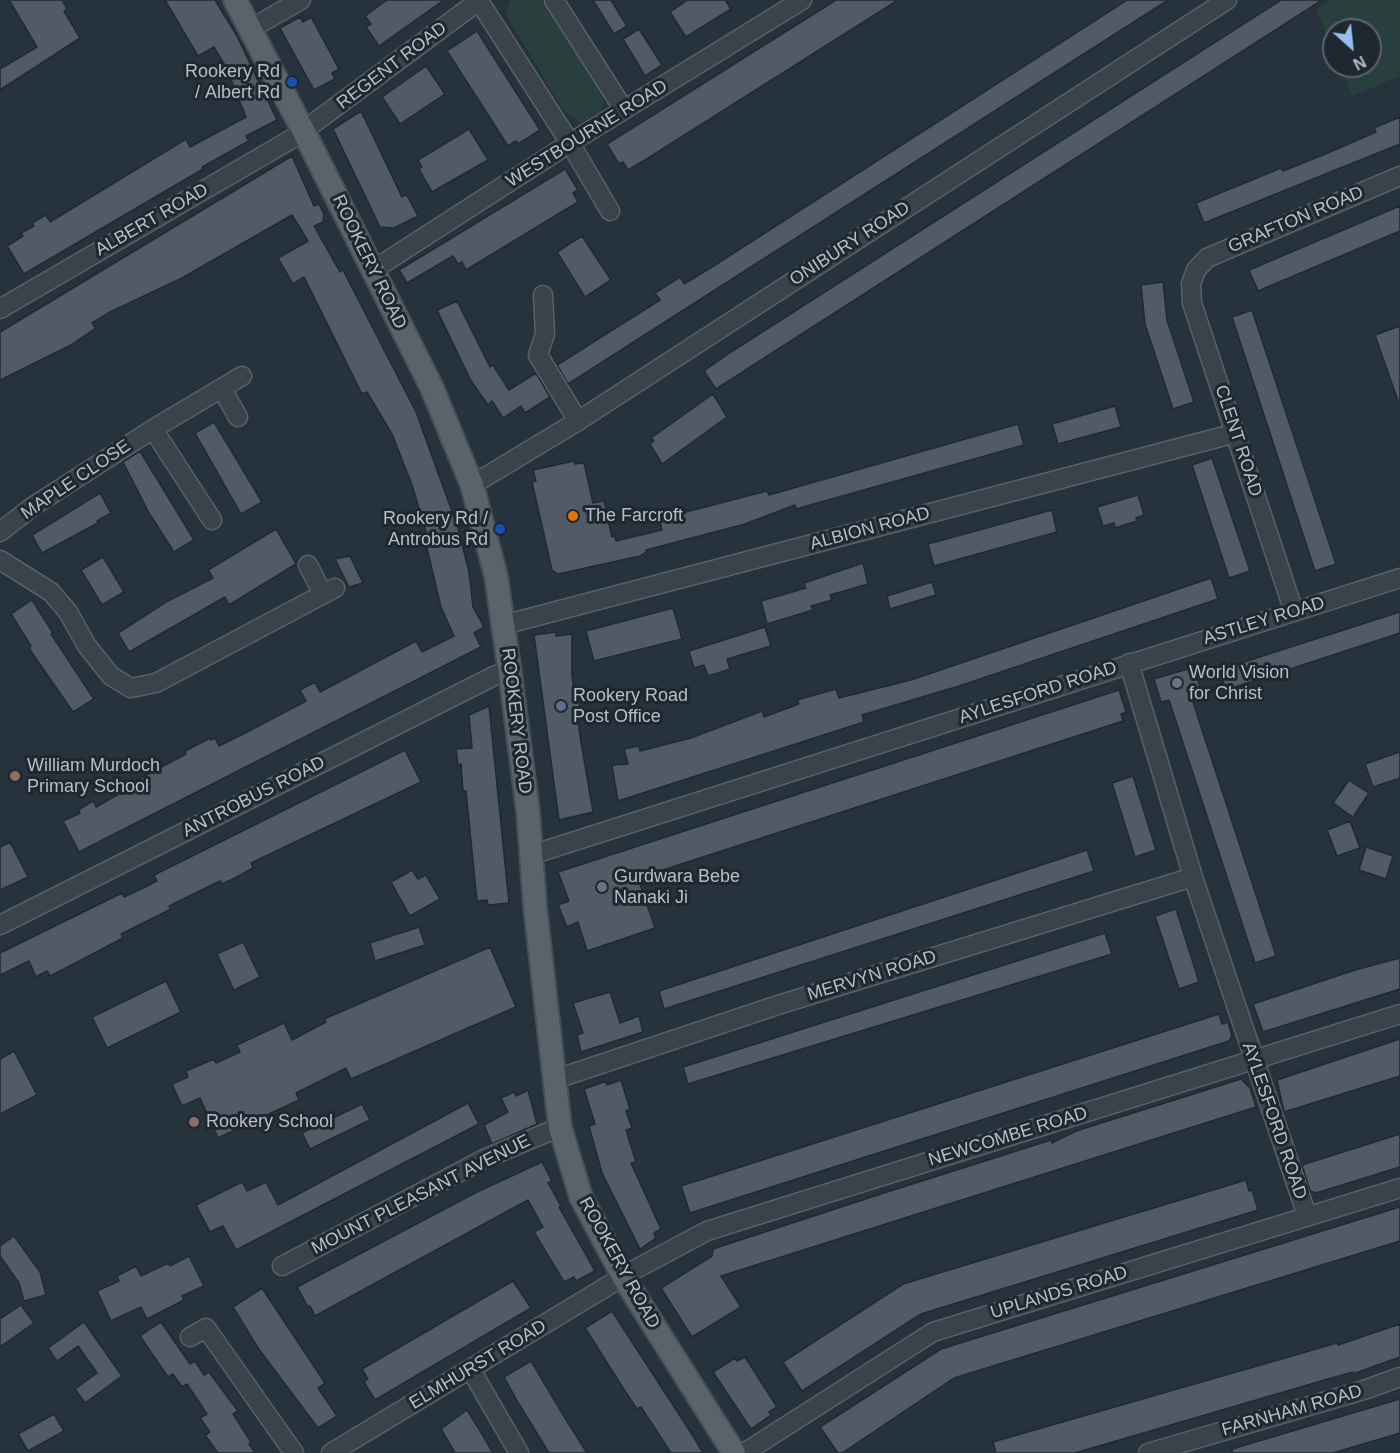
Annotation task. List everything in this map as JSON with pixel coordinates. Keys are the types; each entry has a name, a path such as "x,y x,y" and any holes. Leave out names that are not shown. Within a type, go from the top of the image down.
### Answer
{"main road":[{"name":"ROOKERY ROAD","path":"235,0 252,28 432,388 472,485 496,576 510,673 553,1080 560,1127 581,1197 624,1278 734,1453"}],"street":[{"path":"252,28 301,0"},
{"path":"480,0 610,211"},
{"name":"REGENT ROAD","path":"304,132 480,0"},
{"path":"555,0 624,111"},
{"name":"WESTBOURNE ROAD","path":"373,270 570,143 802,0"},
{"name":"ONIBURY ROAD","path":"472,485 578,421 1227,0"},
{"name":"ALBERT ROAD","path":"0,309 304,132"},
{"name":"GRAFTON ROAD","path":"1196,270 1207,258 1400,176"},
{"name":"CLENT ROAD","path":"1196,270 1191,284 1192,303 1294,612"},
{"path":"543,295 545,334 538,355 578,421"},
{"name":"MAPLE CLOSE","path":"0,532 32,507 153,429 242,376"},
{"path":"222,389 238,417"},
{"path":"153,429 212,520"},
{"name":"ALBION ROAD","path":"503,625 1236,433"},
{"path":"0,560 51,592 68,612 87,646 111,676 131,688 156,683 329,591 308,565"},
{"name":"ASTLEY ROAD","path":"1129,663 1400,578"},
{"name":"AYLESFORD ROAD","path":"531,855 1129,663 1193,877 1307,1216"},
{"name":"ANTROBUS ROAD","path":"0,925 496,675 510,673"},
{"name":"MERVYN ROAD","path":"553,1080 777,1005 1193,877"},
{"name":"NEWCOMBE ROAD","path":"624,1278 707,1231 1400,1014"},
{"name":"MOUNT PLEASANT AVENUE","path":"282,1266 484,1159 560,1127"},
{"name":"UPLANDS ROAD","path":"744,1453 933,1332 1400,1188"},
{"name":"ELMHURST ROAD","path":"331,1453 624,1278"},
{"path":"190,1337 206,1328 294,1453"},
{"path":"471,1370 519,1453"},
{"name":"FARNHAM ROAD","path":"1148,1453 1358,1392 1400,1377"}],"green space":[{"path":"511,0 539,0 544,4 597,88 604,102 601,111 581,123 564,111 505,13"},
{"path":"1332,0 1400,0 1400,76 1352,96 1345,78 1382,78 1382,18 1322,18 1322,24 1316,9"}],"building":[{"path":"9,0 62,0 67,9 64,11 80,38 0,90 0,69 37,47"},
{"path":"165,0 215,0 237,36 277,120 246,136 249,141 202,167 203,169 24,274 7,246 23,236 21,233 34,226 32,223 46,215 50,222 186,139 190,147 246,117 226,67 214,47 198,56"},
{"path":"387,0 444,0 379,46 366,27 371,24 365,16"},
{"path":"593,0 611,0 627,26 614,34"},
{"path":"688,0 725,0 731,9 686,37 670,12"},
{"path":"836,0 898,0 628,170 623,162 619,164 607,144"},
{"path":"1127,0 1168,0 568,384 557,365 660,300 655,293 680,277 684,284 712,267"},
{"path":"1281,0 1322,0 716,389 704,371 731,352"},
{"path":"300,17 303,22 311,17 339,69 332,73 335,79 314,90 280,28"},
{"path":"639,29 662,65 645,76 623,39"},
{"path":"477,31 540,130 518,144 516,141 508,146 447,51"},
{"path":"426,66 445,94 400,124 382,97"},
{"path":"361,111 402,197 406,194 418,216 394,228 380,227 333,129"},
{"path":"1400,117 1400,144 1204,223 1196,203 1281,168 1283,171 1323,155 1376,132 1374,128"},
{"path":"469,129 488,160 432,192 419,169 422,167 418,160"},
{"path":"292,156 314,206 319,204 324,214 323,222 314,226 340,272 343,270 416,412 458,528 469,572 473,607 484,627 474,633 481,647 79,852 63,821 80,813 78,810 93,801 96,807 138,783 137,780 186,754 185,751 210,738 211,740 215,738 219,746 306,701 300,690 315,682 320,692 416,641 422,652 454,636 441,607 427,548 430,545 412,485 392,434 367,392 362,394 304,277 293,284 278,258 308,241 292,215 182,278 110,312 92,323 96,328 69,346 0,380 0,332"},
{"path":"565,169 578,190 573,193 578,202 466,270 462,262 458,264 453,256 407,283 399,270"},
{"path":"1400,206 1400,231 1258,291 1249,270"},
{"path":"582,236 611,280 585,297 557,252"},
{"path":"1163,282 1167,320 1194,402 1173,409 1145,324 1141,285"},
{"path":"457,301 490,367 493,365 509,390 536,373 550,397 525,413 521,406 503,418 492,401 488,405 471,381 437,310"},
{"path":"1252,310 1336,564 1315,571 1232,317"},
{"path":"1400,326 1400,401 1398,401 1375,335"},
{"path":"713,394 727,417 662,464 650,444 654,441 651,438"},
{"path":"1115,406 1121,427 1058,444 1052,424"},
{"path":"214,422 262,502 241,514 195,433"},
{"path":"1018,424 1024,445 796,509 795,505 745,524 646,550 640,556 558,574 552,570 532,482 536,481 533,470 574,461 575,464 584,463 593,503 604,501 612,537 615,536 616,541 662,530 659,519 767,491 769,495"},
{"path":"140,451 194,540 174,552 149,513 123,462"},
{"path":"1212,458 1250,571 1229,578 1192,465"},
{"path":"100,493 111,513 97,521 98,523 42,553 32,535"},
{"path":"1138,495 1144,515 1136,518 1137,521 1115,528 1114,523 1103,526 1097,507"},
{"path":"1052,510 1057,532 934,566 928,544"},
{"path":"276,529 296,564 229,605 225,597 129,652 118,633 166,602 213,578 208,570"},
{"path":"350,556 363,583 349,587 335,559"},
{"path":"103,557 124,592 102,605 81,570"},
{"path":"863,563 868,584 830,595 832,600 811,606 813,610 767,624 761,601 806,588 804,583"},
{"path":"1211,578 1218,599 959,686 862,715 864,722 618,801 612,765 628,764 624,749 639,746 640,751 691,738 762,711 764,717 799,704 797,700 836,689 839,698 911,680"},
{"path":"932,582 936,595 890,609 887,596"},
{"path":"32,600 53,633 51,634 94,699 73,712 29,648 31,646 11,614"},
{"path":"673,608 682,639 594,661 586,631"},
{"path":"1400,612 1400,633 1226,690 1219,670"},
{"path":"765,627 771,646 727,659 730,669 708,676 704,665 694,668 689,651"},
{"path":"556,632 556,636 572,634 572,676 576,702 579,702 582,717 578,717 580,736 593,812 559,820 534,635"},
{"path":"1194,668 1200,687 1190,693 1276,956 1255,963 1169,700 1161,702 1154,679"},
{"path":"1119,690 1126,712 1121,714 1123,721 638,878 655,928 587,951 578,922 567,927 558,905 569,901 558,872"},
{"path":"489,706 509,903 488,905 487,900 477,901 466,791 463,791 461,764 458,765 456,749 472,748 469,715"},
{"path":"405,750 421,782 251,863 253,868 222,884 220,881 169,906 171,909 121,934 123,938 50,976 47,971 36,977 29,961 0,975 0,953 122,893 124,897 157,881 154,875"},
{"path":"1400,752 1400,778 1373,787 1365,764"},
{"path":"1133,776 1156,850 1135,857 1112,783"},
{"path":"1349,780 1369,793 1353,817 1333,803"},
{"path":"1350,821 1360,848 1337,856 1327,830"},
{"path":"10,842 28,877 0,890 0,847"},
{"path":"1366,847 1393,856 1386,879 1359,870"},
{"path":"1087,850 1094,871 664,1009 659,991"},
{"path":"412,870 418,879 426,875 440,899 410,916 391,882"},
{"path":"1176,909 1199,982 1179,989 1155,916"},
{"path":"419,927 425,945 375,961 370,943"},
{"path":"1105,933 1112,954 688,1084 683,1067"},
{"path":"243,942 260,977 234,990 217,954"},
{"path":"490,947 516,1007 351,1079 346,1068 296,1093 299,1100 218,1138 200,1098 182,1106 172,1084 188,1077 186,1071 214,1059 216,1063 240,1052 237,1045 284,1023 292,1040 326,1022 324,1019"},
{"path":"1400,958 1400,989 1263,1032 1253,1004 1355,970"},
{"path":"166,981 181,1012 107,1048 92,1017"},
{"path":"610,992 620,1023 639,1016 643,1032 581,1052 577,1035 583,1033 573,1003"},
{"path":"1219,1014 1222,1024 1228,1022 1232,1036 1229,1041 690,1213 681,1186"},
{"path":"1400,1039 1400,1076 1284,1112 1277,1080"},
{"path":"14,1051 37,1095 0,1114 0,1059"},
{"path":"1241,1079 1250,1088 1256,1107 721,1276 741,1307 692,1337 661,1288 712,1256 713,1249 1051,1140 1052,1143 1076,1131"},
{"path":"621,1080 630,1109 626,1111 632,1128 626,1130 636,1162 631,1163 661,1229 654,1233 656,1238 640,1249 602,1173 589,1126 595,1124 584,1089 606,1081 607,1085"},
{"path":"528,1090 537,1124 492,1144 484,1125 508,1112 501,1098 514,1092 516,1096"},
{"path":"468,1103 479,1124 236,1250 223,1226 210,1232 196,1205 242,1182 247,1191 266,1182 278,1205"},
{"path":"362,1104 370,1120 310,1149 302,1133"},
{"path":"1400,1134 1400,1167 1316,1193 1310,1191 1302,1165"},
{"path":"542,1162 552,1181 548,1183 561,1206 559,1207 595,1271 576,1281 574,1277 564,1282 534,1232 543,1227 528,1200 315,1316 310,1306 308,1307 297,1287 475,1193"},
{"path":"1246,1180 1249,1191 1252,1190 1258,1210 921,1314 802,1391 783,1362 903,1284"},
{"path":"1400,1207 1400,1241 954,1378 842,1453 838,1453 820,1427 941,1349"},
{"path":"14,1236 40,1272 46,1295 24,1301 19,1283 0,1256 0,1246"},
{"path":"189,1256 204,1286 182,1296 184,1300 147,1319 141,1307 111,1321 97,1291 119,1281 117,1276 136,1266 141,1276 168,1263 170,1266"},
{"path":"513,1281 531,1308 375,1400 364,1382 368,1379 362,1369"},
{"path":"262,1288 325,1383 318,1388 337,1416 318,1428 258,1348 233,1307"},
{"path":"21,1305 34,1323 0,1347 0,1319"},
{"path":"612,1311 703,1453 671,1453 641,1407 637,1409 625,1391 585,1328"},
{"path":"84,1322 122,1376 85,1403 75,1389 97,1373 78,1346 57,1361 48,1348"},
{"path":"161,1322 190,1364 195,1361 204,1375 209,1372 238,1411 233,1414 251,1442 249,1444 255,1453 218,1453 205,1435 210,1432 200,1418 207,1414 187,1384 182,1387 173,1374 168,1377 140,1336"},
{"path":"1400,1324 1400,1357 1353,1374 1353,1372 1328,1379 1075,1453 996,1453 993,1442 1337,1343 1338,1345"},
{"path":"745,1357 777,1407 769,1412 771,1415 751,1429 713,1372 735,1358 737,1361"},
{"path":"531,1361 587,1453 549,1453 519,1404 504,1377"},
{"path":"1400,1399 1400,1433 1333,1453 1232,1453 1232,1449"},
{"path":"467,1410 493,1453 455,1453 441,1429"},
{"path":"54,1414 64,1431 28,1451 18,1434"}],"place":[{"name":"Rookery Rd / Albert Rd","path":"292,82"},
{"name":"The Farcroft","path":"573,516"},
{"name":"Rookery Rd / Antrobus Rd","path":"500,529"},
{"name":"World Vision for Christ","path":"1177,683"},
{"name":"Rookery Road Post Office","path":"561,706"},
{"name":"William Murdoch Primary School","path":"15,776"},
{"name":"Gurdwara Bebe Nanaki Ji","path":"602,887"},
{"name":"Rookery School","path":"194,1122"}]}
